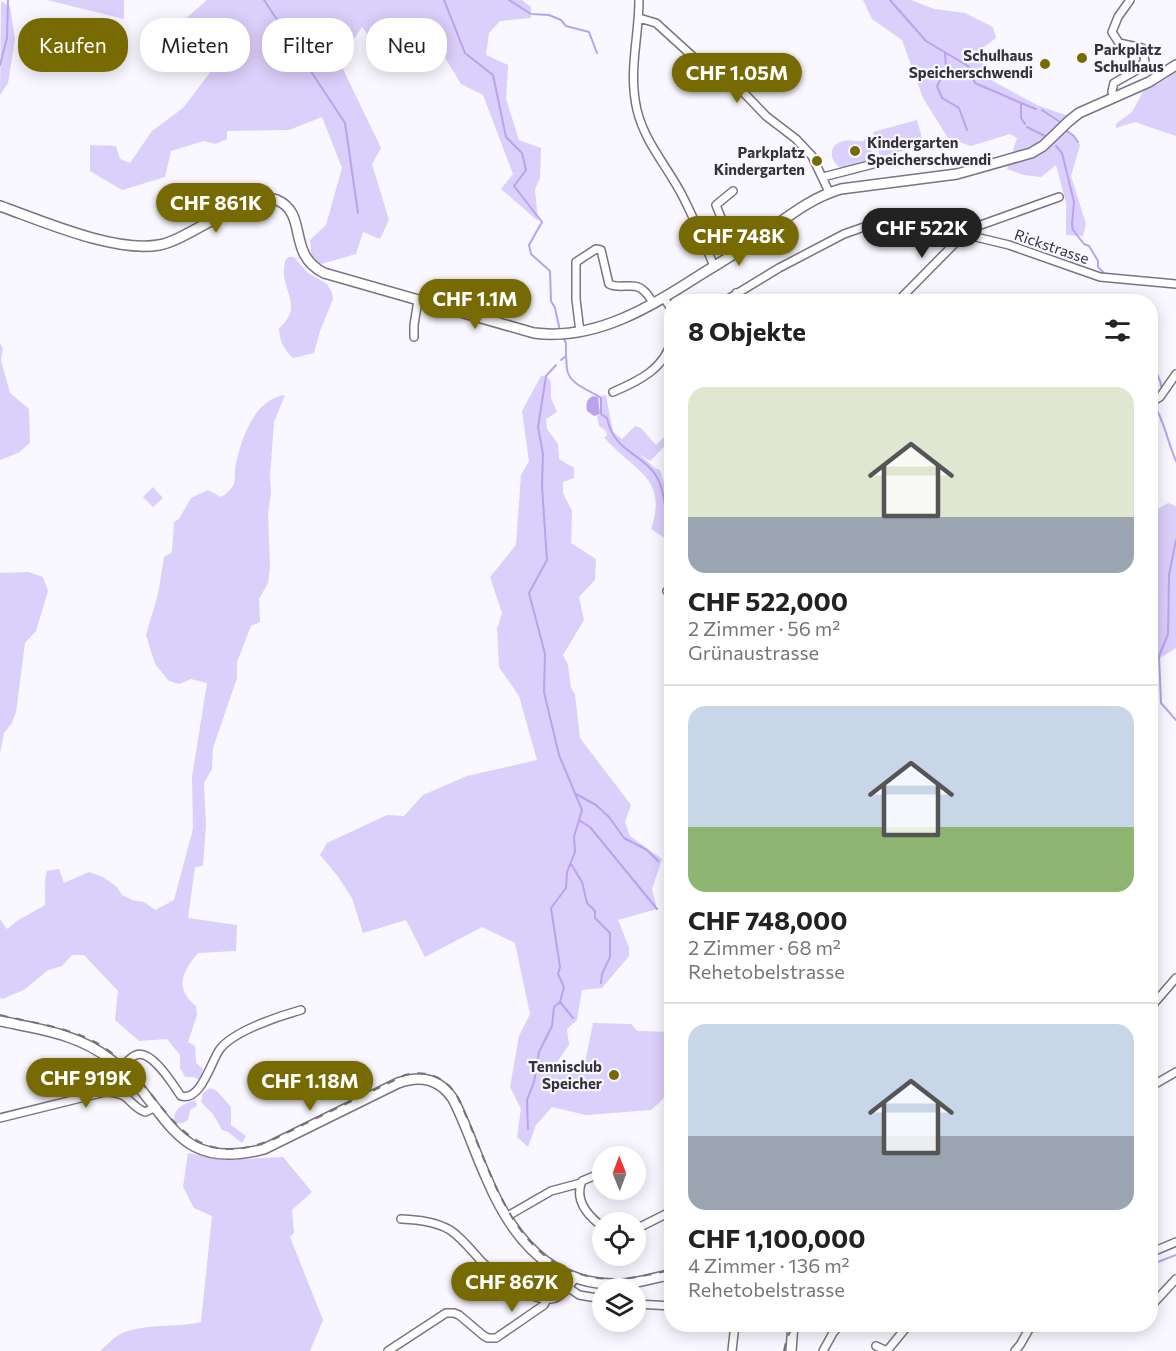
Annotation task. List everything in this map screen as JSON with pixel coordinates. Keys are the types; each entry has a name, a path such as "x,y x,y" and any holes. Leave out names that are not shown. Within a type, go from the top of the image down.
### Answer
{"street":[{"path":"633,0 639,4 633,65 637,108 649,142 681,194 714,266"},
{"path":"1113,98 1114,83 1137,70 1145,61 1142,48 1119,42 1112,32 1118,17 1130,0"},
{"path":"639,18 656,23 700,63 744,93 766,116 796,139 812,156 830,192"},
{"path":"670,294 733,255 800,207 830,192 957,174 1031,153 1043,146 1079,113 1149,82 1176,65"},
{"path":"823,177 881,162"},
{"path":"733,191 716,205 733,255"},
{"path":"905,294 964,234 978,226 1059,197"},
{"path":"0,206 98,238 157,246 175,240 252,201 273,199 284,205 291,213 304,255 315,269 534,333 580,332 620,320 664,298"},
{"name":"Rickstrasse","path":"736,293 844,234 877,224 906,224 964,234 1036,253 1100,277 1176,284"},
{"path":"580,332 576,298 576,262 596,249 601,250 609,284 638,286 644,289 654,304"},
{"path":"414,337 418,300"},
{"path":"613,392 635,382 664,359"},
{"path":"1158,398 1176,374"},
{"path":"1158,999 1176,978"},
{"path":"121,1068 134,1055 144,1054 157,1064 181,1096 187,1098 204,1081 225,1044 274,1017 301,1010"},
{"path":"0,1021 46,1030 77,1040 99,1051 121,1068 170,1128 185,1140 212,1152 234,1155 264,1149 398,1083 422,1078 436,1083 453,1099 487,1181 506,1217 535,1254 575,1278 598,1283 637,1282 664,1276"},
{"path":"1158,1082 1176,1072"},
{"path":"0,1118 105,1092 129,1098 139,1110 145,1112 154,1108"},
{"path":"506,1217 551,1191 592,1178"},
{"path":"581,1183 582,1204 592,1217"},
{"path":"646,1224 664,1215"},
{"path":"401,1219 431,1223 451,1231 495,1274 535,1298 546,1301 556,1299 569,1288 575,1278"},
{"path":"1158,1250 1176,1243"},
{"path":"1158,1298 1176,1279"},
{"path":"569,1288 579,1295 592,1297"},
{"path":"388,1351 446,1313 459,1315 488,1338 496,1338 544,1305 546,1301"},
{"path":"646,1305 664,1306"},
{"path":"732,1351 734,1332"},
{"path":"793,1332 793,1349"},
{"path":"823,1351 833,1332"},
{"path":"876,1346 887,1351 902,1332"},
{"path":"1015,1351 1027,1332"}],"shaded area":[{"path":"47,0 124,0 124,18"},
{"path":"207,0 522,0 531,7 531,18 500,21 489,33 486,55 508,65 506,99 519,140 541,148 540,178 535,189 538,221 501,189 513,174 483,95 461,84 447,61 447,18 366,18 366,32 362,27 354,39 354,18 262,18 262,72 344,72 381,148 372,164 389,220 380,239 363,232 356,254 321,264 312,260 310,240 326,225 342,168 322,117 289,130 227,131 227,139 215,144 204,141 171,151 165,177 122,190 90,171 90,145 116,146 120,159 130,163 152,131 183,108 210,72 250,72 250,18 187,18"},
{"path":"863,0 911,0 934,9 965,13 993,27 996,38 976,53 993,81 1037,105 1068,116 1067,132 1074,136 1080,145 1071,176 1086,224 1083,236 1066,235 1066,203 1056,165 1041,177 1024,175 1007,169 1017,138 1010,134 971,146 948,138 923,98 902,40 872,19"},
{"path":"1,1 10,7 15,39 8,83 0,95"},
{"path":"1176,72 1176,136 1135,122 1116,128 1116,124 1132,112 1144,90"},
{"path":"917,120 924,145 880,157 873,132"},
{"path":"872,139 873,146 869,163 847,168 836,165 832,153 838,143"},
{"path":"294,257 308,273 327,284 333,299 314,353 293,358 283,344 279,328 287,319 291,304 284,270 286,259"},
{"path":"0,344 3,348 1,360 10,393 29,409 30,443 18,453 0,460"},
{"path":"541,376 546,376 551,381 551,398 557,412 546,419 547,429 558,444 559,459 574,468 574,478 563,482 563,493 572,511 571,543 596,559 595,580 579,597 584,620 563,655 568,665 571,688 575,694 580,738 631,805 625,822 630,836 662,859 652,889 657,909 618,920 629,947 629,956 602,988 582,990 577,1020 567,1029 569,1045 557,1062 585,1063 593,1023 631,1024 637,1031 664,1032 664,1097 651,1110 586,1115 552,1107 536,1125 528,1147 517,1137 521,1109 510,1087 519,1036 530,1014 515,943 482,927 425,957 406,920 363,933 352,898 320,855 327,843 387,815 404,816 423,795 467,776 537,760 519,696 499,667 497,629 502,613 490,577 516,545 521,475 529,461 522,411"},
{"path":"285,395 274,422 268,514 270,566 268,583 259,599 260,622 251,626 237,662 237,678 213,748 212,769 204,783 206,825 203,866 195,867 188,918 237,925 236,951 198,953 188,967 183,980 185,993 196,1006 197,1015 188,1042 195,1046 196,1063 203,1069 200,1080 185,1077 180,1068 180,1055 167,1039 139,1041 115,1020 118,991 84,955 72,955 62,966 48,970 24,990 0,998 0,919 7,929 45,905 47,871 59,869 64,883 89,872 103,877 117,887 122,895 144,902 155,910 174,900 193,829 192,777 207,683 191,679 179,684 169,681 155,664 146,635 158,594 164,557 172,552 174,522 179,519 191,498 208,490 221,497 230,490 234,484 240,447 250,423 264,404"},
{"path":"606,395 613,432 622,439 635,426 641,428 656,445 664,437 664,447 650,461 639,454 660,470 664,483 664,538 651,529 655,497 651,486 645,476 604,437 607,436 606,431 599,426 597,416 601,414 599,397"},
{"path":"593,396 598,397 600,414 594,416 587,411 588,400"},
{"path":"153,487 163,498 153,507 143,497"},
{"path":"1168,503 1176,506 1176,648 1158,659 1158,509"},
{"path":"28,572 43,577 48,591 36,631 25,643 16,712 12,723 4,733 0,753 0,573"},
{"path":"210,1088 217,1091 231,1107 231,1125 246,1136 242,1143 222,1130 213,1114 201,1102 203,1093"},
{"path":"195,1100 197,1106 190,1110 188,1120 175,1123 174,1118 177,1111 183,1105"},
{"path":"188,1153 223,1160 283,1157 312,1192 292,1210 294,1233 290,1237 323,1320 310,1351 100,1351 122,1333 132,1330 201,1322 212,1216 194,1208 183,1187"}],"waterway":[{"path":"0,65 7,38 8,0"},
{"path":"264,0 345,123 358,213"},
{"path":"444,0 465,53 493,75 506,137 522,153 526,170 514,186 542,222 529,245 531,254 550,271 551,301 555,308 560,331"},
{"path":"509,0 531,14 549,15 561,20 566,26 589,32 597,53"},
{"path":"890,0 926,41 968,66 975,83 1021,103 1021,118 1025,124"},
{"path":"945,52 946,69 937,86 942,98 959,108 967,130"},
{"path":"1021,103 1036,109"},
{"path":"1042,110 1060,122"},
{"path":"1027,127 1045,136"},
{"path":"1067,131 1078,142"},
{"path":"1056,146 1062,153 1074,202 1073,230 1084,244 1089,246 1098,261 1098,267 1104,273"},
{"path":"561,360 566,356 566,343 562,336"},
{"path":"566,357 570,377 601,398 601,414 607,418 615,438 655,474 664,500"},
{"path":"528,1129 527,1100 534,1082 539,1052 552,1026 554,1007 560,1002 564,987 558,974 560,967 551,908 566,888 567,872 575,852 574,837 582,810 559,755 544,692 545,654 529,593 547,560 542,486 543,454 538,427 546,376 556,365"},
{"path":"1158,377 1161,386"},
{"path":"1158,412 1176,461"},
{"path":"1176,540 1169,575 1168,634 1159,656 1161,703 1176,720"},
{"path":"576,794 596,805 609,817 624,838 647,850 658,861"},
{"path":"579,820 590,827 657,909"},
{"path":"571,864 582,882 587,903 595,911 595,918 610,933 610,957 602,974 601,983"},
{"path":"560,1002 573,1018"},
{"path":"1158,1262 1176,1255"}],"railway":[{"path":"0,1015 80,1035 105,1048 126,1066 176,1124 194,1139 215,1148 241,1148 274,1139 405,1075 420,1073 434,1076 446,1083 456,1094 508,1211 526,1237 548,1258 575,1273 609,1279 633,1278 664,1272"},
{"path":"784,1351 790,1332"}],"place":[{"name":"Parkplatz Schulhaus","path":"1082,58"},
{"name":"Schulhaus Speicherschwendi","path":"1045,64"},
{"name":"Kindergarten Speicherschwendi","path":"855,151"},
{"name":"Parkplatz Kindergarten","path":"817,161"},
{"name":"Tennisclub Speicher","path":"614,1075"}]}
